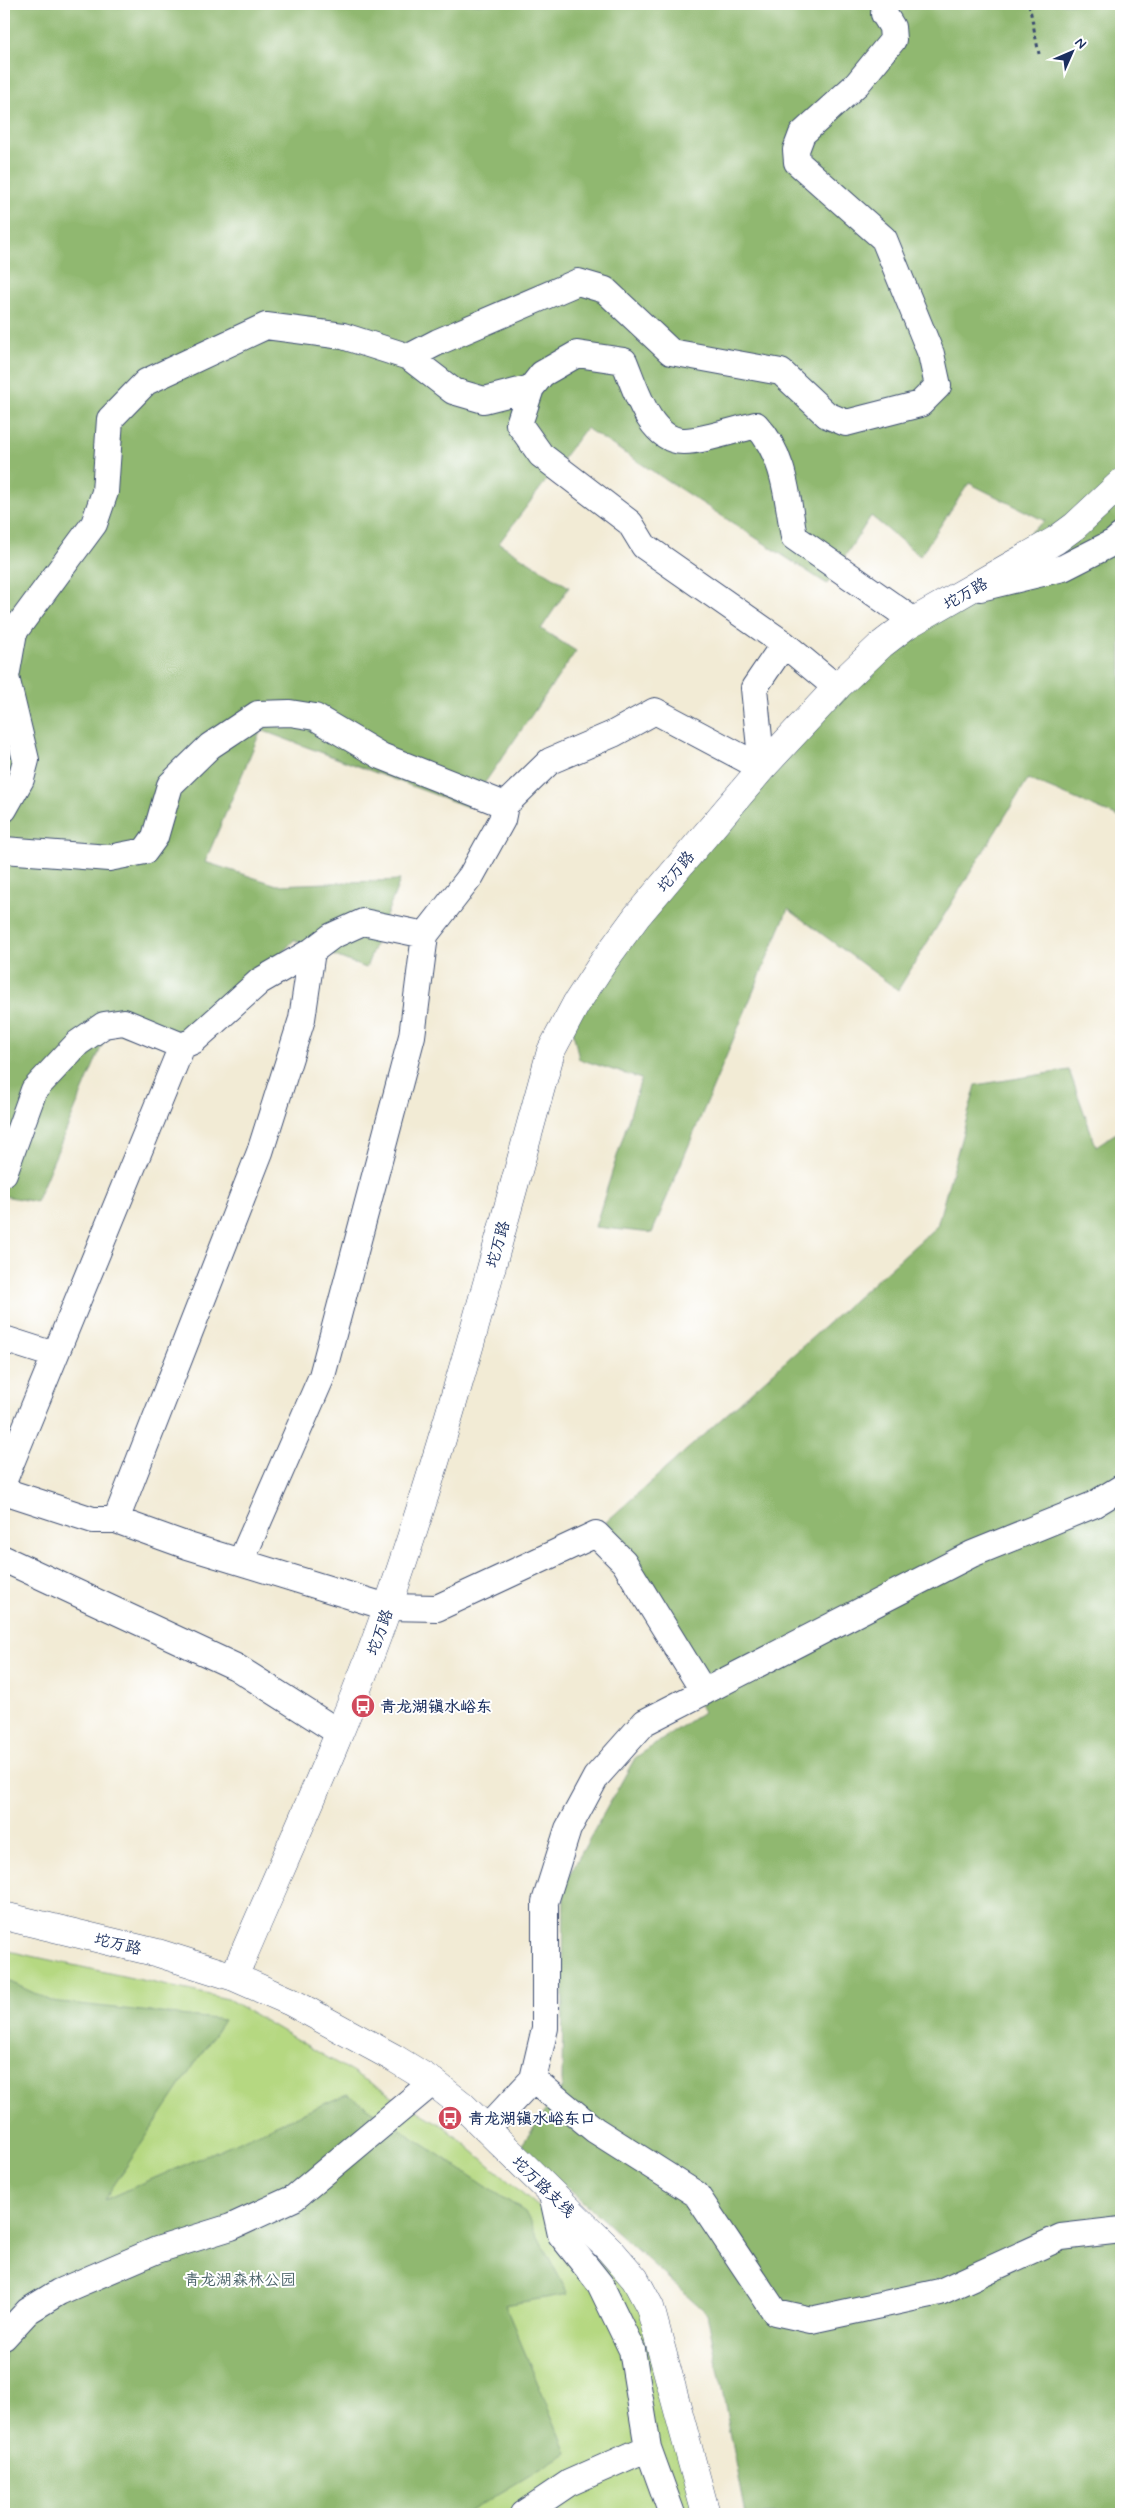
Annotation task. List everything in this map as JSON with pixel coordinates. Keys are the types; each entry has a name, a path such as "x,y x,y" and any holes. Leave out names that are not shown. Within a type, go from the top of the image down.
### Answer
{"main road":[{"name":"坨万路","path":"4,1916 158,1953 234,1977 338,1732 388,1607 450,1414 551,1052 576,1004 631,924 762,768 881,644 914,621 970,591 1075,526 1121,483"},
{"name":"坨万路支线","path":"234,1977 307,2011 433,2082 462,2105 610,2250 635,2279 650,2307 706,2514"}],"street":[{"path":"409,358 438,342 578,282 605,290 671,352 781,372 827,415 846,423 920,404 938,386 931,354 884,239 797,162 796,150 802,134 857,84 892,40 892,27 884,14 885,4"},
{"path":"4,809 21,779 26,760 6,677 14,632 94,524 105,492 110,419 146,382 266,326 343,336 409,358 453,392 484,400 531,388"},
{"path":"837,688 784,644 644,546 630,522 541,455 519,424 531,388 542,374 576,354 624,361 648,418 671,439 684,442 756,425 768,438 780,463 794,537 914,621"},
{"path":"970,591 1063,568 1114,542 1121,536"},
{"path":"762,768 754,688 784,644"},
{"path":"241,1561 322,1376 412,1036 425,935 471,876 502,820 505,805 550,760 613,734 655,711 762,768"},
{"path":"4,850 108,858 145,851 155,838 170,785 210,746 258,714 290,713 315,717 381,756 505,805"},
{"path":"4,1480 182,1046 193,1041 260,981 312,951 332,936 363,922 425,935"},
{"path":"116,1520 260,1152 302,1019 312,951"},
{"path":"4,1173 34,1090 78,1043 104,1026 124,1022 182,1046"},
{"path":"4,1339 54,1356"},
{"path":"486,2129 533,2078 546,2028 545,1902 568,1828 596,1777 645,1722 972,1554 1093,1505 1121,1488"},
{"path":"4,1491 93,1520 116,1520 188,1546 388,1607 438,1608 596,1534 624,1562 704,1692"},
{"path":"4,1559 236,1667 338,1732"},
{"path":"533,2078 595,2130 696,2194 775,2312 811,2320 940,2292 1061,2238 1121,2230"},
{"path":"4,2336 28,2311 59,2292 157,2250 230,2227 294,2198 433,2082"},
{"path":"552,2194 560,2235 600,2284 632,2350 648,2448 672,2514"},
{"path":"523,2514 569,2483 648,2448"}],"path":[{"path":"1029,4 1040,54"}],"green space":[{"path":"4,4 1121,4 1121,818 1028,779 898,990 788,909 652,1233 595,1227 641,1079 579,1059 566,999 870,656 1045,521 969,483 920,556 871,516 827,584 586,428 499,543 569,587 541,629 576,651 468,807 261,730 205,862 277,885 400,880 366,968 294,940 194,1048 108,1031 36,1202 4,1196"},
{"path":"1069,1070 1096,1146 1121,1130 1121,2514 746,2514 707,2313 521,2146 562,2087 564,1884 635,1758 703,1712 606,1522 937,1226 976,1085"},
{"name":"青龙湖森林公园","path":"4,1950 228,1999 445,2127 603,2262 657,2325 702,2514 4,2514"},
{"name":"青龙湖森林公园","path":"4,1979 51,2001 224,2020 104,2200 347,2094 525,2212 568,2294 505,2305 567,2453 465,2514 4,2514"}],"place":[{"name":"青龙湖镇水峪东","path":"363,1706"},
{"name":"青龙湖镇水峪东口","path":"450,2118"}]}
